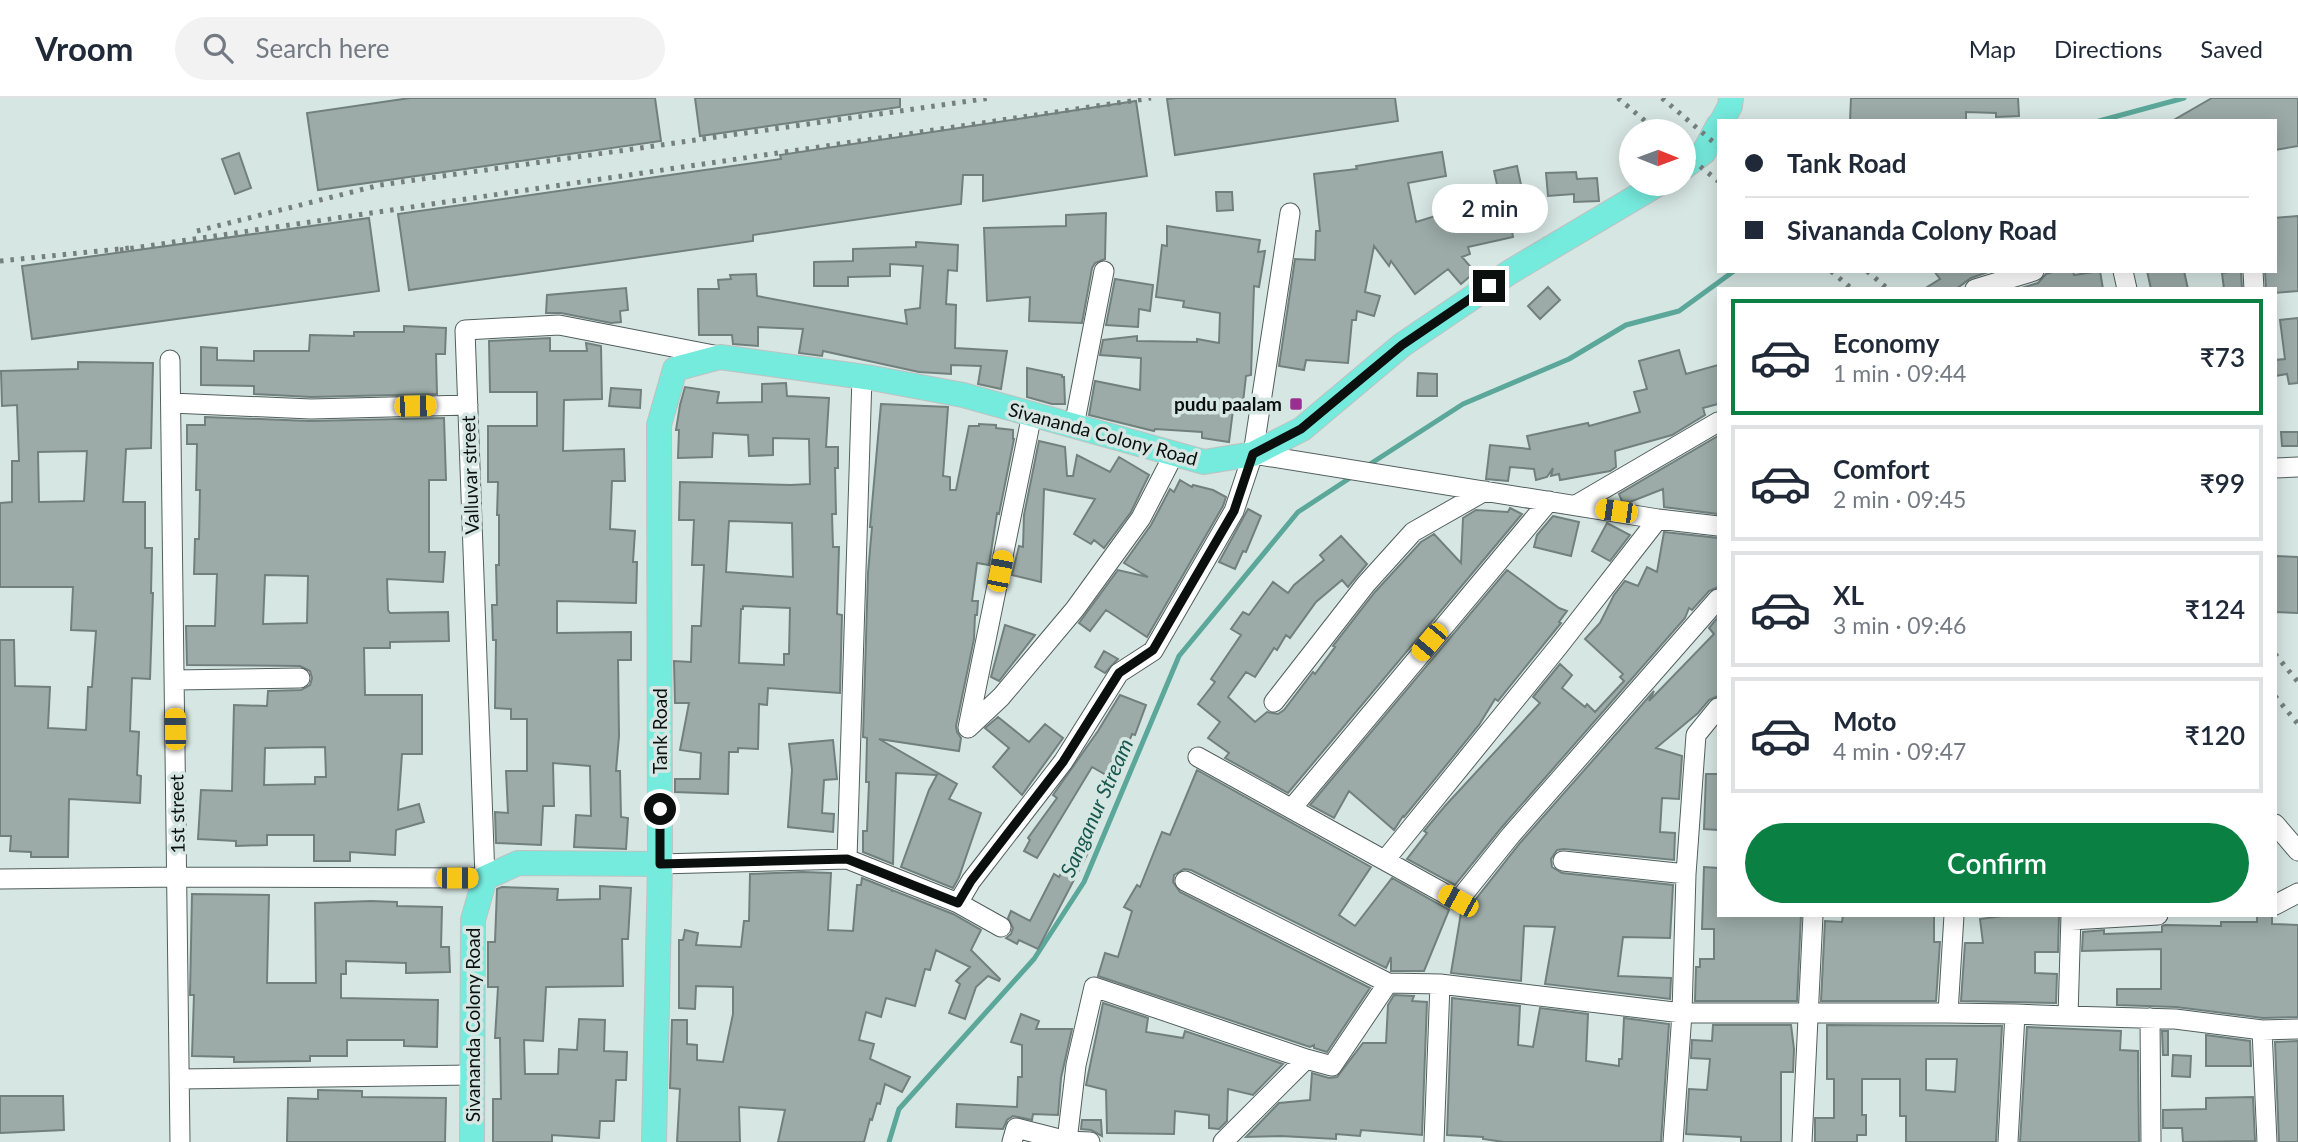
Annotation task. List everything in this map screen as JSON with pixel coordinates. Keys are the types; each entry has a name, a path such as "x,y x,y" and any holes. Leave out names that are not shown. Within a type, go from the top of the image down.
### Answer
{"main road":[{"path":"1722,119 1730,106 1731,98"},
{"path":"1696,158 1704,152 1717,128"},
{"name":"Sivananda Colony Road","path":"720,356 963,395 1204,462 1253,454 1301,429 1402,345 1510,272 1638,196"},
{"name":"Tank Road","path":"654,1142 660,864 659,425 674,369 720,356"},
{"path":"485,878 518,863 660,864"},
{"name":"Sivananda Colony Road","path":"471,1142 473,920 485,878"}],"street":[{"path":"958,903 971,881 1063,762 1119,673 1153,650 1234,511 1253,454 1290,213"},
{"path":"1074,426 1104,271"},
{"path":"1985,287 2025,279"},
{"name":"Valluvar street","path":"485,878 465,330 559,325 720,356"},
{"name":"1st street","path":"170,360 180,1142"},
{"path":"847,859 862,377"},
{"path":"171,403 311,408 468,405"},
{"path":"1032,414 968,728 1001,697 1075,609 1141,519 1174,454"},
{"path":"1576,505 1717,423"},
{"path":"1253,454 1658,519 1717,526"},
{"path":"2277,468 2298,467"},
{"path":"1274,702 1366,584 1413,532 1485,491"},
{"path":"1292,808 1549,501"},
{"path":"1385,860 1658,519"},
{"path":"1198,757 1458,901 1511,835 1717,600"},
{"path":"174,680 300,678"},
{"path":"1673,1142 1682,1013 1686,874 1696,735 1717,709"},
{"path":"2277,826 2298,851"},
{"path":"660,864 847,859 958,903 1001,927"},
{"path":"1563,861 1686,874"},
{"path":"0,879 485,878"},
{"path":"1185,881 1388,983 1440,984 1682,1013 2015,1014 2175,1019 2262,1030 2298,1029"},
{"path":"2277,904 2298,893"},
{"path":"1801,1142 1813,917"},
{"path":"1948,1013 1954,917"},
{"path":"2068,1016 2071,917"},
{"path":"1067,1141 1076,1065 1094,987 1332,1066 1388,983"},
{"path":"1434,1142 1440,984"},
{"path":"2008,1142 2015,1014"},
{"path":"2150,1018 2151,1142"},
{"path":"2262,1030 2267,1142"},
{"path":"1223,1142 1306,1059"},
{"path":"180,1079 472,1075"},
{"path":"1012,1142 1016,1128 1067,1141 1090,1142"}],"building":[{"path":"410,98 655,98 661,141 318,190 307,113"},
{"path":"695,98 900,98 900,107 700,136"},
{"path":"1395,98 1398,121 1175,155 1167,99"},
{"path":"1851,98 2018,98 2019,116 1996,117 1996,113 1966,112 1966,119 1850,119"},
{"path":"2212,98 2298,98 2298,146 2277,150 2277,119 2175,119"},
{"path":"1136,101 1147,176 983,201 983,175 963,175 961,204 753,235 753,241 409,290 398,214 781,159 780,155"},
{"path":"1442,152 1446,176 1408,183 1416,222 1465,207 1464,201 1500,198 1494,171 1517,166 1530,227 1512,231 1513,237 1468,247 1470,254 1462,257 1475,272 1461,284 1448,269 1415,294 1391,261 1389,266 1374,246 1365,292 1380,296 1374,316 1357,311 1356,320 1352,320 1348,363 1306,360 1304,370 1279,366 1295,259 1315,260 1316,231 1320,231 1314,174 1357,169 1356,166"},
{"path":"239,153 251,188 235,194 222,159"},
{"path":"1576,172 1577,179 1597,178 1599,201 1574,202 1574,194 1548,196 1546,173"},
{"path":"1216,192 1232,192 1233,210 1217,211"},
{"path":"1106,213 1105,259 1095,263 1092,268 1082,323 1029,321 1030,297 987,301 984,228 1066,226 1066,215"},
{"path":"2298,216 2298,291 2277,293 2277,287 2266,287 2265,273 2277,273 2277,218"},
{"path":"369,218 379,291 32,339 22,266"},
{"path":"1167,226 1260,240 1258,252 1265,251 1259,287 1254,286 1251,375 1246,376 1242,411 1233,410 1229,442 1202,438 1202,432 1154,431 1089,415 1095,381 1140,390 1141,358 1100,355 1103,340 1137,336 1137,341 1197,342 1197,339 1219,343 1220,313 1183,307 1184,301 1156,297 1162,245 1167,246"},
{"path":"916,242 958,245 957,271 948,270 946,304 956,305 955,348 1007,351 1001,389 978,384 981,366 951,365 951,374 919,372 823,351 822,356 799,353 803,329 758,327 758,346 733,344 732,335 699,335 698,289 719,289 718,280 731,279 730,275 756,274 757,296 907,324 905,310 920,308 923,266 890,264 890,276 848,277 848,286 814,286 814,262 853,261 853,249 916,247"},
{"path":"1936,273 1985,273 1971,278 1959,287 1927,287 1940,279"},
{"path":"2100,273 2103,287 2025,287 2038,283 2046,274"},
{"path":"2147,273 2184,273 2188,287 2151,287"},
{"path":"2222,273 2241,273 2242,287 2224,287"},
{"path":"1115,279 1153,285 1150,311 1139,309 1138,327 1106,325"},
{"path":"1548,287 1560,300 1540,319 1528,306"},
{"path":"626,288 628,310 620,311 621,322 611,323 561,313 546,313 547,295"},
{"path":"2298,318 2298,383 2289,384 2287,374 2277,376 2277,360 2285,359 2280,320"},
{"path":"404,326 446,328 445,354 436,354 437,394 311,397 254,394 254,386 201,385 201,347 217,348 217,360 254,361 254,351 309,351 310,335 354,336 354,332 404,332"},
{"path":"550,338 550,351 587,351 586,343 601,346 602,399 564,400 563,451 624,449 625,481 612,481 610,529 635,531 633,562 637,562 636,603 557,601 557,633 631,632 631,660 618,660 619,736 616,771 620,771 621,817 628,818 626,849 574,847 576,815 591,816 590,766 553,763 554,806 543,806 541,845 496,843 495,812 508,813 506,771 527,771 527,719 511,719 511,709 495,708 496,640 493,640 492,605 497,605 499,515 498,482 488,482 488,426 537,426 537,392 490,392 489,341"},
{"path":"1679,350 1686,374 1717,365 1717,404 1703,408 1705,415 1672,435 1615,451 1616,467 1610,471 1560,480 1559,474 1551,476 1553,468 1547,477 1536,480 1534,469 1510,467 1508,481 1486,479 1490,445 1530,449 1527,436 1588,423 1589,426 1640,412 1634,392 1647,389 1639,361"},
{"path":"78,362 153,363 151,448 126,449 123,502 145,502 145,548 152,548 150,679 132,678 130,731 139,732 137,775 141,776 140,803 69,799 68,857 31,857 31,852 10,851 11,836 0,836 0,640 14,640 15,686 50,687 48,728 86,730 88,687 92,687 96,631 71,630 73,587 0,587 0,503 12,502 12,461 19,461 17,405 2,406 1,371 78,369","holes":["87,451 84,501 39,502 38,452"]},
{"path":"1027,368 1062,375 1065,404 1052,404 1027,397"},
{"path":"1418,373 1437,374 1437,396 1417,396"},
{"path":"786,383 787,396 829,398 826,447 838,447 838,468 835,468 836,514 832,514 833,547 839,547 837,614 842,615 840,693 768,688 767,705 759,704 758,749 738,748 738,752 729,752 728,794 675,792 675,779 700,779 701,753 680,750 689,703 675,703 674,661 691,662 692,626 701,626 704,565 692,565 694,520 679,520 680,482 810,484 809,439 773,438 773,455 749,456 748,435 713,433 712,457 678,458 679,430 676,430 680,405 685,387 719,392 717,403 762,402 762,384","holes":["729,521 792,523 793,577 726,572","743,606 790,608 789,654 784,654 784,665 739,663"]},
{"path":"611,388 641,390 640,408 609,406"},
{"path":"881,404 948,407 943,476 950,477 950,490 956,490 969,426 996,425 996,428 1013,430 1014,439 999,514 997,513 989,565 977,563 972,601 978,601 974,639 956,726 961,738 959,751 879,739 957,784 949,799 981,813 953,888 901,867 937,775 896,773 893,864 863,852 863,831 867,831 869,782 866,782 867,738 863,737 868,573"},
{"path":"205,417 310,421 444,418 446,480 429,480 429,552 445,552 443,582 387,579 390,613 448,612 449,641 390,642 390,648 364,648 365,695 422,695 422,754 402,754 398,810 419,804 424,822 396,830 395,855 350,852 350,861 314,861 314,835 267,835 267,845 236,846 236,841 198,839 201,790 232,791 234,705 267,706 268,691 301,690 310,685 312,678 310,671 300,666 187,665 186,626 215,626 217,574 194,574 195,539 199,539 200,490 196,490 197,444 187,444 187,425 205,425","holes":["265,575 308,576 307,623 263,624","325,747 326,777 315,777 315,784 264,785 265,748"]},
{"path":"2281,432 2298,432 2298,446 2282,446"},
{"path":"1717,437 1717,514 1664,507 1663,489 1630,502 1622,501 1619,494"},
{"path":"1039,441 1065,447 1067,476 1073,476 1077,455 1110,472 1119,457 1149,475 1131,512 1104,548 1094,540 1091,544 1074,534 1095,499 1044,489 1041,582 1012,575 1019,546 1023,547 1024,515"},
{"path":"1180,480 1192,487 1193,485 1213,490 1226,497 1147,637 1106,610 1090,631 1079,623 1118,570 1148,577 1124,563 1151,525 1170,489 1174,492"},
{"path":"1510,508 1522,514 1288,793 1225,758 1229,753 1208,738 1220,722 1198,704 1215,682 1211,679 1241,635 1231,629 1243,612 1249,615 1273,582 1288,593 1324,560 1320,555 1341,536 1367,564 1348,587 1342,580 1316,602 1290,638 1286,635 1277,650 1274,648 1255,677 1246,672 1228,697 1255,722 1267,712 1278,714 1284,710 1313,672 1315,674 1375,592 1421,542 1434,534 1461,563 1463,518 1476,510 1508,512"},
{"path":"1248,509 1261,516 1246,552 1243,551 1235,569 1219,562"},
{"path":"1553,516 1579,522 1571,556 1534,547 1537,535"},
{"path":"1607,523 1630,535 1610,561 1592,551"},
{"path":"1664,532 1717,538 1717,587 1709,591 1692,610 1689,608 1685,618 1502,827 1455,885 1407,859 1427,833 1424,831 1445,806 1540,703 1533,697 1560,664 1572,675 1562,688 1595,712 1624,681 1620,677 1623,674 1585,639 1600,623 1614,595 1625,581 1638,586 1647,567 1657,572"},
{"path":"2277,556 2298,557 2298,613 2277,612"},
{"path":"1507,570 1567,611 1559,622 1561,623 1498,701 1495,699 1479,725 1394,830 1349,791 1334,818 1310,805"},
{"path":"1717,618 1717,696 1709,700 1698,713 1656,748 1682,756 1679,799 1662,798 1660,832 1675,833 1674,860 1564,849 1557,850 1551,859 1552,867 1562,873 1673,885 1670,938 1623,937 1618,976 1671,978 1670,999 1545,984 1555,927 1524,926 1521,981 1451,973 1461,913 1468,909 1520,843 1654,691 1649,701 1714,634 1709,628"},
{"path":"1005,625 1035,635 999,681 991,677"},
{"path":"1104,651 1118,659 1105,673 1095,667"},
{"path":"1120,695 1146,705 1115,780 1092,767 1037,858 1024,851 1030,840 1028,838 1057,798 1053,795"},
{"path":"998,717 1029,742 1045,724 1063,738 1022,795 993,767 1009,748 985,728"},
{"path":"833,740 837,779 824,780 822,813 834,814 833,832 788,827 792,770 789,744"},
{"path":"1197,770 1371,867 1339,915 1355,926 1392,878 1449,910 1424,971 1391,971 1391,957 1386,968 1191,870 1184,869 1174,875 1173,882 1180,892 1370,988 1327,1052 1314,1048 1314,1045 1310,1047 1098,976 1105,953 1118,957 1132,911 1124,907 1137,885 1140,887 1162,832 1170,835"},
{"path":"1706,774 1717,774 1717,830 1704,829"},
{"path":"1076,844 1089,851 1038,949 1019,940 1017,944 1006,938 1013,928 1008,918 1011,911 1030,921 1054,874 1059,877"},
{"path":"1704,867 1717,868 1717,917 1801,917 1797,1001 1695,1001 1696,967 1700,967 1700,959 1714,959 1714,929 1702,929"},
{"path":"831,873 828,930 853,931 857,885 861,885 862,878 953,914 981,930 971,950 1000,979 999,981 988,976 976,987 965,1019 949,1013 960,984 956,981 970,967 936,950 930,970 925,969 915,1006 886,998 881,1017 866,1012 859,1040 874,1044 870,1059 910,1077 902,1092 885,1084 880,1104 877,1103 872,1120 870,1119 864,1142 778,1142 785,1110 739,1107 740,1142 677,1142 680,1089 670,1088 672,1020 687,1020 687,1044 697,1045 697,1060 723,1062 733,1014 733,987 696,986 695,1009 679,1008 679,940 683,940 685,930 698,933 696,945 741,947 744,921 749,921 750,874"},
{"path":"600,886 631,888 628,939 622,939 623,986 546,987 543,1041 524,1040 525,1074 558,1074 559,1049 577,1050 579,1019 605,1020 604,1051 627,1052 626,1080 616,1080 614,1121 600,1121 599,1138 552,1135 552,1142 493,1142 493,1099 501,1099 500,1038 495,1038 498,987 488,987 488,942 495,942 497,889 558,889 557,900 600,899"},
{"path":"192,894 269,895 267,983 316,983 315,903 371,901 397,902 397,906 442,907 441,947 449,947 450,972 406,973 406,963 346,961 346,974 341,974 341,998 438,1000 437,1047 404,1046 404,1040 347,1040 347,1056 310,1056 310,1061 234,1062 234,1057 192,1056"},
{"path":"1843,917 1934,917 1934,942 1940,942 1936,1001 1821,1001 1825,921 1842,922"},
{"path":"2059,917 2058,952 2035,952 2035,973 2057,974 2056,1003 1961,1001 1965,943 1983,943 1980,919"},
{"path":"2257,917 2272,917 2272,924 2298,925 2298,1017 2263,1018 2176,1007 2117,1005 2117,989 2161,989 2161,949 2082,951 2083,932 2162,932 2162,926 2165,925 2221,926 2221,922 2257,922"},
{"path":"1394,995 1414,996 1412,1001 1427,1002 1422,1135 1361,1130 1360,1136 1336,1134 1336,1139 1246,1137 1279,1103 1310,1100 1312,1073 1329,1078 1337,1077 1363,1043 1386,1043 1388,1005"},
{"path":"1452,998 1520,1006 1518,1045 1533,1047 1540,1008 1588,1014 1586,1061 1619,1066 1619,1059 1622,1059 1624,1018 1669,1024 1661,1142 1504,1142 1483,1137 1447,1135"},
{"path":"1103,1003 1148,1018 1146,1032 1183,1038 1185,1031 1283,1064 1253,1095 1228,1089 1227,1121 1219,1129 1209,1128 1209,1115 1175,1111 1174,1134 1107,1133 1106,1090 1086,1085"},
{"path":"1021,1014 1039,1021 1036,1029 1072,1029 1061,1078 1058,1115 1033,1114 1032,1120 1013,1116 1007,1120 1003,1129 956,1127 957,1104 1017,1107 1018,1077 1022,1077 1022,1045 1011,1042"},
{"path":"1713,1025 1791,1025 1793,1072 1781,1072 1781,1142 1741,1142 1741,1137 1686,1134 1689,1089 1707,1090 1710,1059 1691,1058 1692,1040 1712,1041"},
{"path":"1827,1025 2002,1026 1996,1142 1906,1142 1906,1116 1900,1116 1900,1079 1862,1079 1862,1115 1866,1115 1866,1135 1857,1135 1857,1142 1815,1142 1815,1118 1834,1118 1834,1079 1827,1079","holes":["1926,1059 1957,1059 1955,1092 1926,1090"]},
{"path":"2027,1027 2121,1031 2120,1050 2138,1051 2139,1142 2020,1142"},
{"path":"2162,1031 2168,1031 2168,1055 2163,1055"},
{"path":"2206,1035 2250,1041 2251,1066 2206,1066"},
{"path":"2298,1041 2298,1142 2279,1142 2275,1042"},
{"path":"2173,1055 2191,1056 2190,1077 2172,1076"},
{"path":"318,1090 362,1091 362,1097 446,1098 445,1142 287,1142 288,1098 318,1099"},
{"path":"0,1096 63,1096 64,1130 0,1133"},
{"path":"2253,1097 2255,1141 2183,1142 2182,1128 2163,1128 2163,1110 2206,1109 2206,1098"},
{"path":"1082,1120 1101,1120 1102,1136 1091,1130 1081,1129"}],"waterway":[{"path":"2106,119 2184,98"},
{"path":"1367,466 1463,404 1569,359 1626,325 1679,311 1731,273"},
{"name":"Sanganur Stream","path":"889,1142 899,1109 1034,959 1084,882 1179,656 1298,512 1353,476"}],"railway":[{"path":"197,231 380,185 991,98"},
{"path":"120,250 1151,98"},
{"path":"1618,98 1643,119"},
{"path":"1662,98 1717,145"},
{"path":"1696,163 1717,180"},
{"path":"0,261 129,248"},
{"path":"1833,273 1850,287"},
{"path":"1869,273 1886,287"},
{"path":"2277,656 2298,682"},
{"path":"2277,698 2298,724"}],"place":[{"name":"pudu paalam","path":"1296,404"}],"route":[{"path":"660,809 660,864 847,859 958,903 971,881 1063,762 1119,673 1153,650 1234,511 1253,454 1301,429 1402,345 1489,286"}]}
